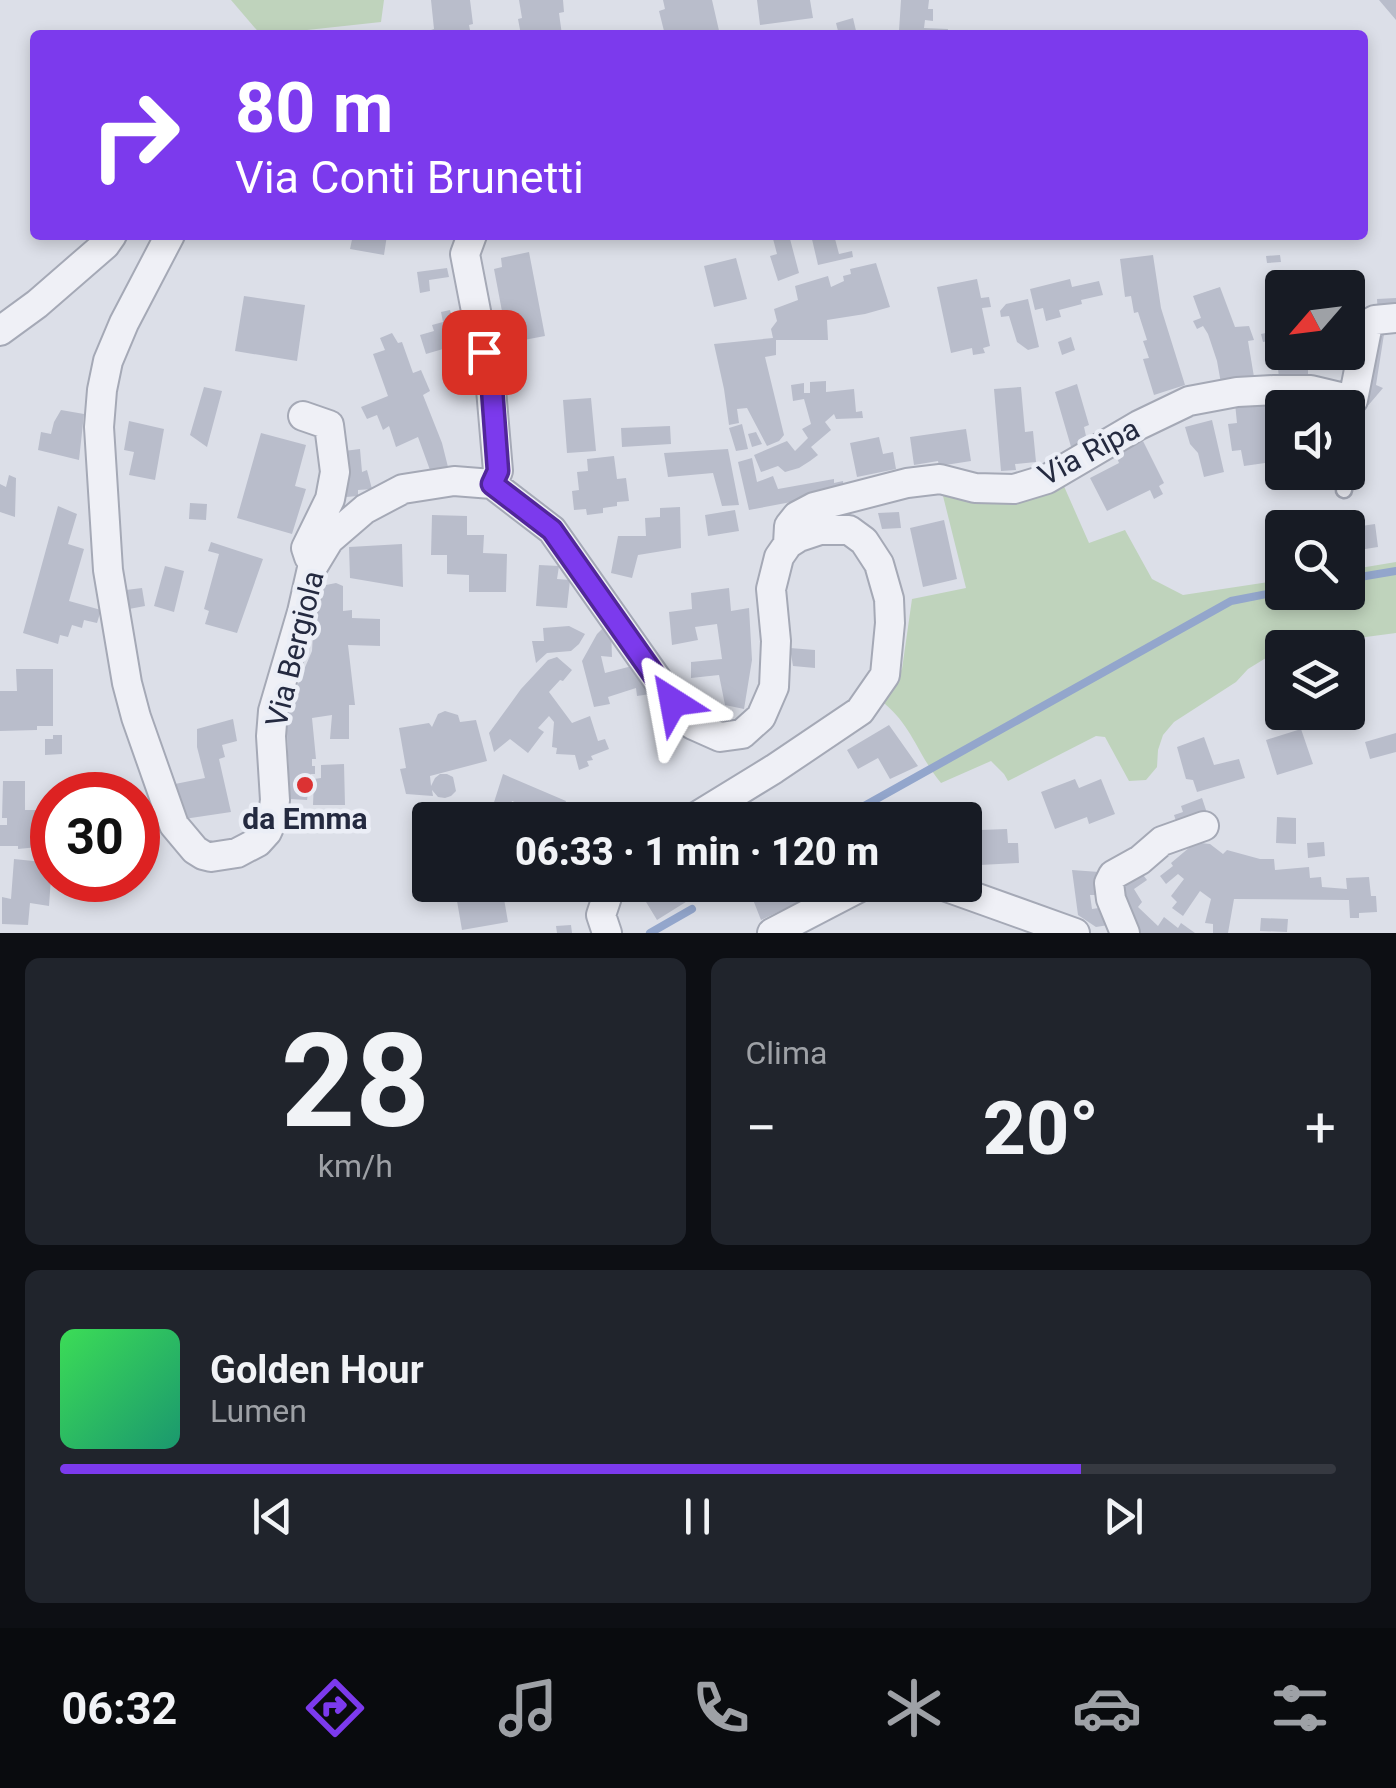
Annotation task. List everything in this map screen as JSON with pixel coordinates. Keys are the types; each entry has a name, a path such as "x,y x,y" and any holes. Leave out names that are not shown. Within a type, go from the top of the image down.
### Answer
{"street":[{"path":"0,331 37,304 108,240"},
{"name":"Via Bergiola","path":"167,240 108,361 99,427 101,471 108,570 126,683 174,825 203,856 221,857 246,849 258,842 272,821 273,712 312,568 329,540 365,509 404,489 454,481 492,484"},
{"path":"470,240 465,254 492,389 498,471 492,484 552,530 693,726 720,737 742,734 761,717 774,688 772,590 779,557 788,544 810,534 849,530 864,541 879,564 889,599 885,675 860,711 721,802"},
{"path":"1355,390 1368,324 1396,318"},
{"name":"Via Ripa","path":"788,544 789,526 797,516 814,507 908,482 940,479 976,488 1014,488 1047,478 1188,401 1265,390"},
{"path":"303,416 329,425 335,472 330,499 306,548 312,568"},
{"path":"1126,933 1111,899 1114,875 1162,842 1204,826"},
{"path":"982,900 1075,933"},
{"path":"605,902 601,915 607,932"},
{"path":"772,933 831,902"}],"green space":[{"path":"231,0 384,0 381,22 307,30 257,30"},
{"path":"1063,484 1089,543 1125,530 1152,579 1183,595 1265,583 1265,610 1365,610 1365,567 1396,562 1396,633 1365,637 1365,630 1265,630 1265,658 1174,722 1163,735 1157,767 1146,780 1129,781 1105,737 1096,736 1008,781 991,761 941,783 900,719 880,700 902,669 912,599 966,588 943,496 966,498"}],"building":[{"path":"431,0 470,0 470,30 431,30"},
{"path":"519,0 563,0 564,12 559,13 561,30 520,30 518,19 522,18"},
{"path":"663,0 712,0 719,30 664,30 659,11 665,9"},
{"path":"757,0 810,0 813,18 760,25"},
{"path":"901,0 929,0 933,21 925,20 924,28 948,29 948,30 899,30"},
{"path":"1379,0 1396,0 1396,20"},
{"path":"853,18 856,30 838,30 836,23"},
{"path":"352,240 386,240 384,255 350,249"},
{"path":"773,240 790,240 799,273 778,281 770,256 777,254"},
{"path":"812,240 835,240 839,254 852,251 853,257 818,265"},
{"path":"529,252 545,336 508,343 494,269 502,267 501,258"},
{"path":"1153,255 1161,308 1185,385 1154,395 1143,359 1149,358 1143,341 1147,340 1131,296 1125,297 1120,259"},
{"path":"1280,255 1281,262 1267,263 1266,256"},
{"path":"736,258 747,299 714,307 704,266"},
{"path":"876,263 890,307 827,320 828,340 776,340 776,355 765,357 784,435 779,441 767,446 747,408 737,409 739,423 729,425 714,344 773,338 771,329 777,321 774,309 798,300 795,286 828,276 831,287 844,281 843,276 851,274 850,269"},
{"path":"447,268 449,277 429,280 430,291 420,293 417,272"},
{"path":"977,279 981,298 989,297 991,307 982,308 990,346 983,348 985,353 973,355 972,348 951,353 937,287"},
{"path":"1070,279 1072,287 1099,281 1103,295 1059,310 1061,317 1046,321 1043,308 1035,310 1030,289"},
{"path":"1220,287 1235,327 1249,326 1254,340 1248,341 1255,383 1222,389 1208,334 1203,326 1197,329 1193,321 1201,318 1193,296"},
{"path":"244,296 305,305 297,361 235,351"},
{"path":"1396,298 1396,312 1378,314 1377,299"},
{"path":"1028,299 1039,347 1028,350 1017,342 1009,316 1001,317 1000,311 1006,304"},
{"path":"450,310 460,344 426,354 420,335 434,331 432,325 443,322 441,312"},
{"path":"1374,327 1385,328 1376,385 1383,388 1366,408 1364,390"},
{"path":"392,333 398,343 402,342 413,373 421,370 430,391 423,395 448,467 430,470 418,437 396,447 389,426 383,430 377,415 367,419 361,407 388,396 373,354 385,350 380,338"},
{"path":"1071,337 1075,350 1062,355 1058,342"},
{"path":"1278,370 1308,370 1308,383 1280,385"},
{"path":"826,381 826,392 854,389 856,412 862,411 863,418 836,419 834,414 825,422 831,430 811,447 818,455 799,468 785,472 778,466 761,472 754,455 787,441 795,451 808,438 802,429 811,424 804,399 793,401 791,385 804,383 804,393 810,393 810,382"},
{"path":"1077,384 1089,425 1084,427 1086,436 1093,435 1094,447 1074,457 1055,392"},
{"path":"204,387 222,391 207,447 190,435"},
{"path":"1021,387 1025,432 1033,431 1036,462 1015,464 1016,470 1001,471 994,389"},
{"path":"591,398 596,451 567,453 563,400"},
{"path":"1265,400 1265,463 1244,466 1241,450 1232,451 1228,424 1237,423 1235,403"},
{"path":"61,410 84,414 79,460 38,450 41,432 51,434"},
{"path":"1212,420 1224,472 1204,477 1185,427"},
{"path":"129,421 164,429 155,480 129,475 134,452 124,450"},
{"path":"742,424 748,449 736,451 729,428"},
{"path":"670,426 671,444 622,447 621,428"},
{"path":"966,429 971,461 914,465 910,437"},
{"path":"756,432 762,444 752,447 748,434"},
{"path":"261,433 306,445 295,486 306,489 292,534 237,518"},
{"path":"879,437 883,454 893,452 896,469 857,477 850,443"},
{"path":"1143,441 1164,483 1159,486 1163,494 1154,499 1150,490 1107,511 1090,478 1119,463 1116,455"},
{"path":"360,449 362,472 367,470 372,489 358,490 358,496 346,497 344,451"},
{"path":"728,449 739,505 722,506 713,473 668,477 664,453"},
{"path":"614,456 617,479 626,478 629,501 603,508 603,513 587,515 586,509 574,510 572,491 579,490 577,472 588,471 587,459"},
{"path":"752,458 757,482 773,476 778,489 834,479 834,483 843,481 844,492 749,510 738,462"},
{"path":"9,475 16,478 15,517 0,512 0,484 6,487"},
{"path":"190,503 207,504 206,520 189,519"},
{"path":"58,506 77,514 68,544 84,549 69,601 101,610 97,623 84,620 82,628 72,625 68,637 60,635 58,644 23,633"},
{"path":"680,507 681,548 638,555 632,578 611,573 618,536 646,536 645,518 660,517 660,508"},
{"path":"735,510 739,531 708,536 705,515"},
{"path":"899,512 901,528 882,529 878,513"},
{"path":"432,515 467,516 467,535 484,535 483,553 507,554 506,592 469,592 469,575 447,574 447,555 431,555"},
{"path":"944,520 957,579 923,587 910,528"},
{"path":"1375,524 1378,547 1365,549 1365,525"},
{"path":"211,542 263,559 237,633 205,624 209,611 204,609 219,554 208,551"},
{"path":"402,544 403,587 350,578 349,547"},
{"path":"539,565 559,566 557,579 570,580 567,608 536,606"},
{"path":"165,566 184,571 174,612 154,606"},
{"path":"326,585 343,586 343,611 352,610 352,618 380,619 380,646 348,645 355,705 349,705 349,739 330,739 332,715 312,718 315,774 311,774 307,800 290,799 286,712 312,651 315,602"},
{"path":"142,588 145,606 129,609 126,590"},
{"path":"729,588 731,611 749,608 752,660 744,709 725,705 719,675 691,678 691,662 722,659 717,624 695,627 698,640 672,645 669,612 692,609 691,593"},
{"path":"569,626 585,634 579,644 571,651 547,653 536,663 532,641 544,641 543,628"},
{"path":"603,628 611,629 612,657 601,656 605,673 636,665 646,673 650,694 637,696 636,688 608,697 610,704 594,707 582,661"},
{"path":"790,648 815,650 815,668 793,666"},
{"path":"557,657 572,670 549,692 572,723 590,716 598,741 605,739 609,749 591,756 589,766 579,770 575,755 556,754 557,748 552,747 554,722 549,716 538,728 544,732 528,753 510,739 494,752 489,733 521,689 548,660"},
{"path":"16,669 53,669 53,726 0,731 0,691 17,691"},
{"path":"445,711 458,715 460,722 476,720 487,761 430,776 431,786 440,774 453,777 456,791 451,796 438,797 432,790 433,796 406,794 400,769 406,768 399,728 429,723 432,727 438,714"},
{"path":"233,719 237,741 222,745 225,757 219,759 231,812 184,819 175,784 205,778 197,729"},
{"path":"889,725 918,766 890,779 878,758 858,769 847,750"},
{"path":"1301,730 1313,764 1277,775 1266,740"},
{"path":"1396,733 1396,752 1370,759 1365,742"},
{"path":"53,735 62,735 62,754 45,755 45,739 53,739"},
{"path":"1204,737 1214,765 1239,759 1245,778 1197,792 1193,780 1186,779 1177,747"},
{"path":"344,764 345,805 313,805 314,779 321,778 321,765"},
{"path":"503,774 566,801 566,802 494,802"},
{"path":"1075,779 1079,788 1101,779 1115,814 1089,824 1087,817 1055,829 1041,792"},
{"path":"3,781 25,781 30,848 0,846 0,825 7,825 7,818 2,818"},
{"path":"1202,798 1209,819 1179,830 1174,815 1183,812 1181,806"},
{"path":"1277,817 1296,818 1296,844 1276,843"},
{"path":"1007,829 1008,843 1018,843 1019,863 982,865 982,830"},
{"path":"1324,842 1325,856 1308,858 1307,843"},
{"path":"1210,844 1223,854 1227,850 1274,859 1275,870 1309,867 1310,878 1321,877 1322,887 1347,889 1346,878 1369,877 1377,912 1350,918 1349,900 1234,899 1228,933 1213,933 1213,924 1205,923 1211,899 1200,891 1183,916 1172,908 1177,902 1171,896 1184,879 1178,874 1166,884 1160,876 1190,847"},
{"path":"14,859 30,861 30,902 49,902 49,906 30,903 28,925 2,924 2,897 11,899"},
{"path":"1072,870 1099,872 1101,895 1090,895 1092,909 1112,906 1115,924 1096,927 1078,915"},
{"path":"1140,871 1147,880 1134,889 1142,902 1138,907 1158,926 1164,917 1178,928 1181,923 1195,933 1130,933 1115,885"},
{"path":"457,902 505,902 508,922 462,930"},
{"path":"646,902 686,902 657,920"},
{"path":"754,902 800,902 761,920"},
{"path":"1261,918 1288,919 1287,932 1260,931"},
{"path":"571,925 572,933 557,933 556,926"}],"waterway":[{"path":"1365,576 1396,571"},
{"path":"871,802 1231,601 1265,594"},
{"path":"650,933 692,909"}],"place":[{"name":"da Emma","path":"305,785"}],"route":[{"path":"484,352 492,389 498,471 492,484 552,530 673,702"}]}
